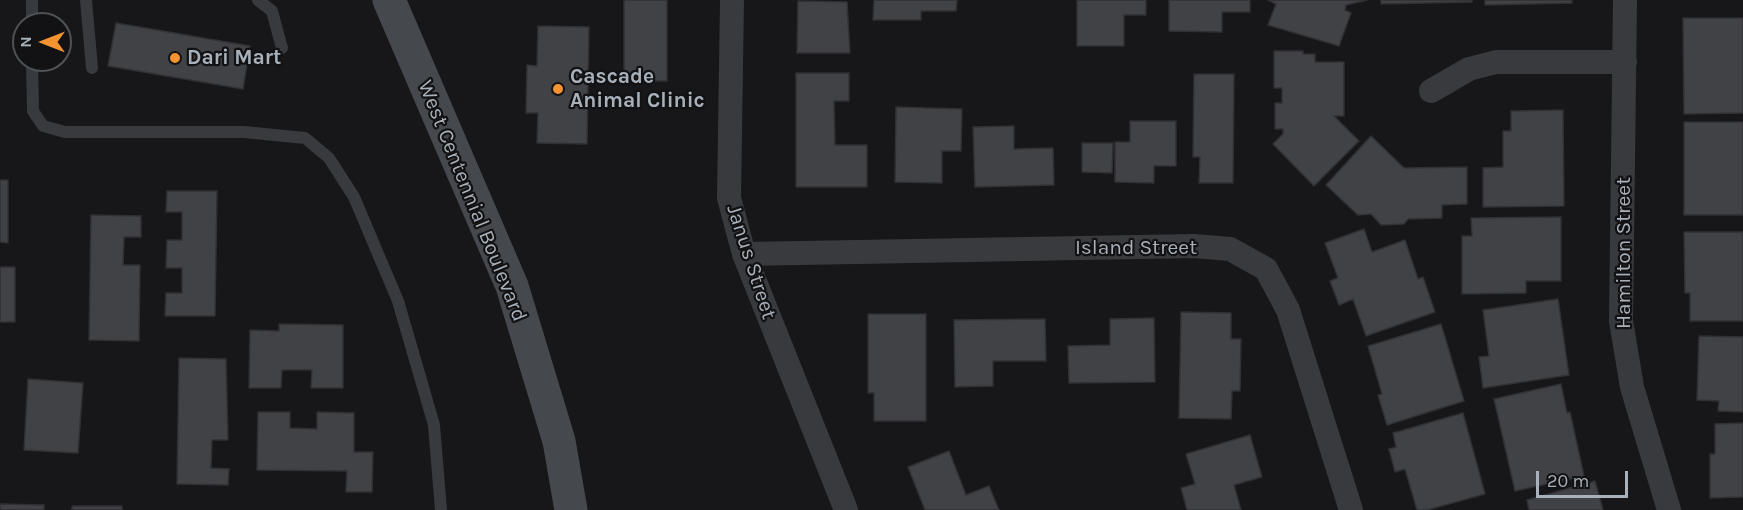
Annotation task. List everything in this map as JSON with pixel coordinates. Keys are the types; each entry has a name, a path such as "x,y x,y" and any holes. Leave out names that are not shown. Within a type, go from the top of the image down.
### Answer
{"main road":[{"name":"West Centennial Boulevard","path":"389,0 512,286 559,441 571,510"}],"street":[{"name":"Janus Street","path":"732,0 729,198 744,254 846,510"},
{"name":"Hamilton Street","path":"1625,0 1621,321 1632,387 1669,510"},
{"path":"1431,91 1469,69 1496,62 1625,62"},
{"name":"Island Street","path":"744,254 1194,246 1230,249 1266,268 1288,310 1352,510"}],"lane":[{"path":"86,0 92,68"},
{"path":"258,0 272,11 282,48"},
{"path":"32,72 33,111 43,126 65,132 244,132 305,138 329,158 354,197 398,301 434,424 441,510"}],"building":[{"path":"624,0 667,0 667,81 624,81"},
{"path":"874,0 957,0 956,11 921,11 921,20 873,20"},
{"path":"1077,0 1146,0 1146,15 1124,15 1124,46 1077,46"},
{"path":"1169,0 1250,0 1250,12 1222,12 1222,32 1169,31"},
{"path":"1268,0 1367,0 1346,5 1345,10 1351,13 1339,46 1268,25 1276,4"},
{"path":"1381,0 1472,0 1472,2 1381,4"},
{"path":"1485,0 1572,0 1572,3 1485,5"},
{"path":"798,1 847,2 850,53 797,53"},
{"path":"1683,18 1743,18 1743,113 1684,114"},
{"path":"116,23 250,46 243,89 108,66"},
{"name":"Cascade Animal Clinic","path":"538,26 589,27 587,144 537,143 538,113 526,113 527,65 537,66"},
{"path":"1274,51 1303,51 1303,54 1315,54 1315,62 1344,62 1344,116 1334,116 1359,141 1314,186 1273,144 1283,134 1283,129 1275,129 1275,103 1282,103 1282,88 1274,88"},
{"path":"796,73 849,73 849,101 834,101 835,145 867,145 867,187 796,187"},
{"path":"1194,74 1234,74 1233,183 1199,183 1200,157 1193,157"},
{"path":"896,107 962,109 961,151 942,151 942,183 895,182"},
{"path":"1563,110 1564,206 1483,207 1483,168 1503,167 1503,131 1511,131 1511,111"},
{"path":"1130,121 1176,121 1176,166 1154,166 1154,183 1115,182 1115,142 1130,142"},
{"path":"1684,122 1743,122 1743,215 1684,215"},
{"path":"1014,126 1014,149 1053,148 1054,185 975,187 973,127"},
{"path":"1371,136 1404,168 1467,167 1467,204 1442,205 1442,218 1408,219 1404,224 1381,225 1371,214 1358,215 1326,185"},
{"path":"1082,143 1113,143 1112,173 1082,172"},
{"path":"0,180 8,180 8,243 0,242"},
{"path":"167,191 217,191 215,316 165,316 166,293 182,293 182,268 166,268 167,240 182,240 182,212 166,212"},
{"path":"91,215 141,216 141,237 124,237 123,265 140,265 139,341 89,340"},
{"path":"1561,217 1561,281 1526,281 1526,293 1462,294 1462,236 1472,236 1471,218"},
{"path":"1364,229 1372,252 1405,240 1418,279 1423,277 1435,312 1366,336 1353,299 1339,305 1330,281 1338,278 1325,243"},
{"path":"1684,232 1743,232 1743,321 1690,321 1690,293 1685,293"},
{"path":"0,267 15,267 15,322 0,322"},
{"path":"1558,299 1569,375 1483,388 1479,357 1489,356 1483,310"},
{"path":"1181,312 1231,313 1231,339 1241,339 1240,391 1232,391 1231,419 1179,418"},
{"path":"868,314 926,314 926,421 874,421 874,393 868,393"},
{"path":"1154,318 1155,382 1069,383 1068,346 1110,345 1110,319"},
{"path":"1045,319 1046,361 993,361 993,386 955,387 954,320"},
{"path":"279,324 343,325 343,388 311,388 312,370 282,370 281,388 249,388 250,330 279,331"},
{"path":"1441,324 1464,401 1387,425 1378,395 1382,394 1368,346"},
{"path":"1699,336 1743,337 1743,412 1718,411 1719,401 1697,400"},
{"path":"179,358 226,359 228,440 212,440 211,468 229,469 228,485 177,484"},
{"path":"28,379 83,383 78,453 24,450"},
{"path":"1561,384 1567,413 1570,412 1584,476 1515,491 1494,399"},
{"path":"258,412 290,412 290,428 317,429 317,412 354,413 354,452 373,452 372,492 346,492 347,471 257,470"},
{"path":"1463,413 1485,494 1427,510 1417,510 1405,469 1395,472 1389,449 1396,447 1393,433"},
{"path":"1743,423 1743,497 1710,498 1710,454 1715,454 1715,424"},
{"path":"1250,435 1262,477 1234,485 1241,510 1187,510 1181,488 1195,484 1186,454"},
{"path":"949,451 966,495 989,486 999,510 925,510 908,467"},
{"path":"1595,481 1603,510 1529,510 1527,500"},
{"path":"0,504 44,505 44,510 0,510"},
{"path":"72,506 122,506 122,510 72,510"}],"place":[{"name":"Dari Mart","path":"175,58"},
{"name":"Cascade Animal Clinic","path":"558,89"}]}
